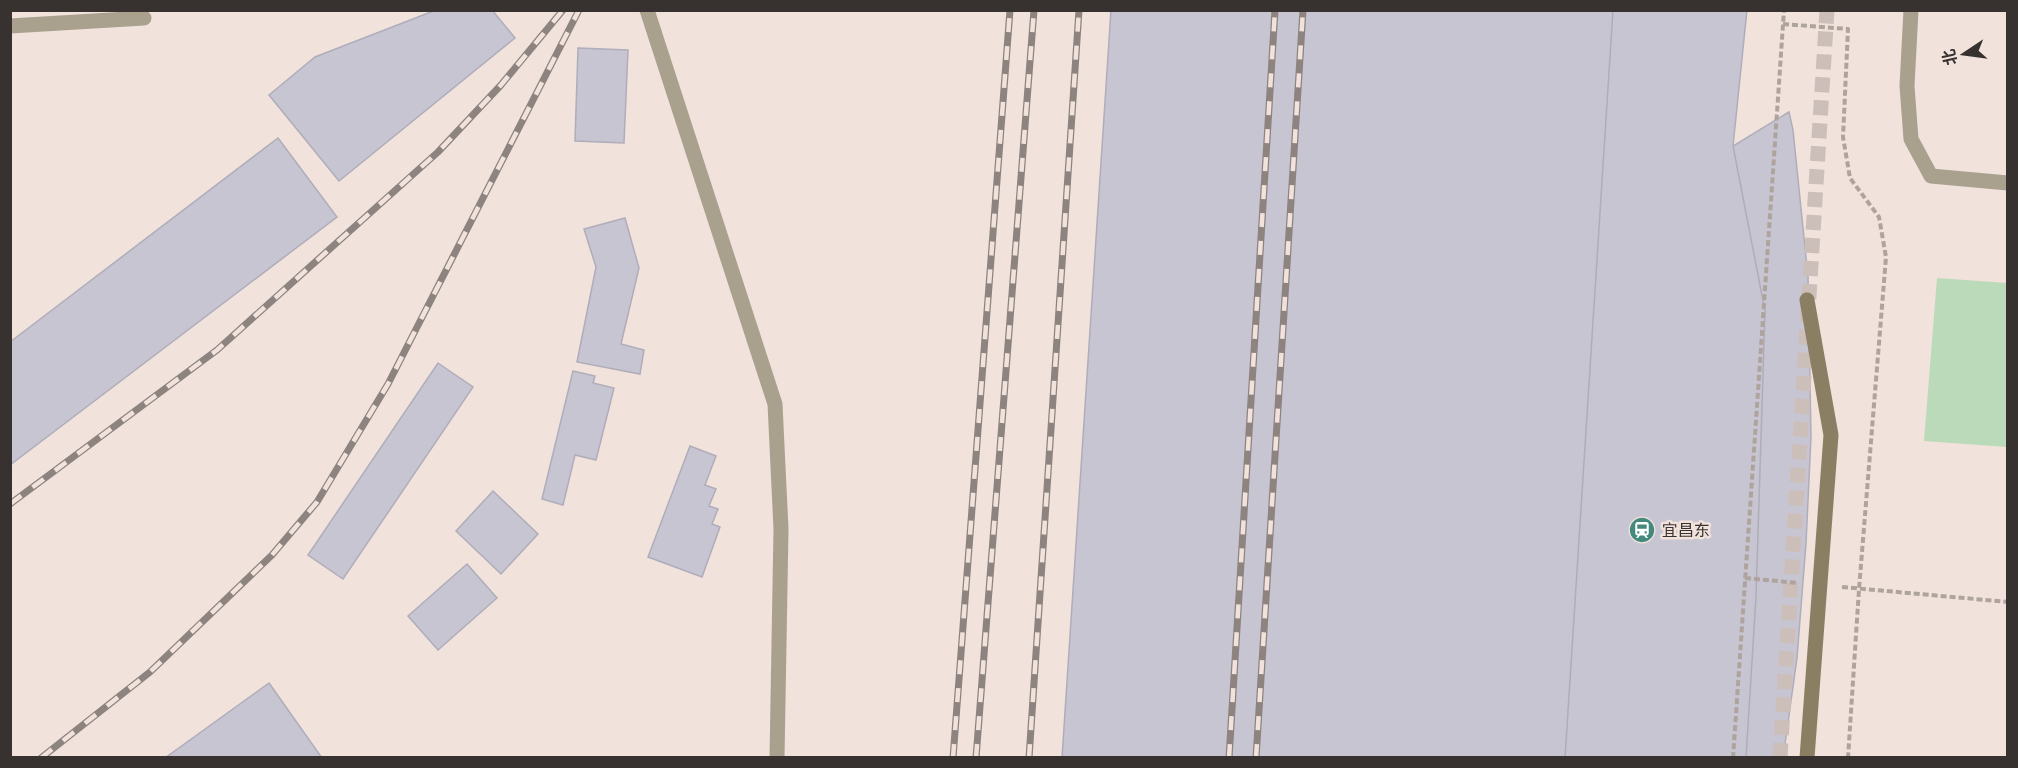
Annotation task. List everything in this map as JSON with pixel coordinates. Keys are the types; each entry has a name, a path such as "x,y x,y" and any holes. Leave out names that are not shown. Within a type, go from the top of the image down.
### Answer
{"street":[{"path":"647,10 775,404 781,529 777,758"},
{"path":"1911,10 1907,86 1911,139 1931,177 2007,183"},
{"path":"10,26 144,18"},
{"path":"1807,758 1830,435 1808,300"}],"path":[{"path":"1732,758 1784,10"},
{"path":"1783,24 1848,29 1843,136 1850,178 1879,217 1886,257 1858,589 1848,758"},
{"path":"1745,578 1802,584"},
{"path":"1836,586 2007,602"}],"green space":[{"path":"1937,278 2007,283 2007,447 1924,441"}],"building":[{"path":"436,10 492,10 515,38 339,181 269,95 315,57"},
{"path":"1111,10 1613,10 1565,758 1062,758"},
{"path":"1613,10 1747,10 1733,146 1765,311 1756,597 1746,758 1565,758"},
{"path":"578,48 628,50 624,143 575,141"},
{"path":"1789,112 1793,130 1808,277 1811,437 1806,543 1797,658 1783,758 1746,758 1756,597 1765,311 1733,146"},
{"path":"278,138 337,217 10,465 10,342"},
{"path":"625,218 639,268 621,344 644,350 640,374 577,362 596,267 584,229"},
{"path":"438,363 473,387 343,579 308,555"},
{"path":"573,371 595,376 593,383 614,388 596,460 575,455 563,505 542,499"},
{"path":"690,446 716,456 705,485 716,489 709,506 718,509 712,524 720,527 702,577 648,557"},
{"path":"493,491 538,534 501,574 456,531"},
{"path":"467,564 497,598 438,650 408,616"},
{"path":"269,683 322,758 165,758"}],"tunnel":[{"path":"1780,758 1827,10"}],"railway":[{"path":"10,504 217,350 438,152 501,85 563,10"},
{"path":"41,758 150,672 272,555 317,502 388,384 579,10"},
{"path":"953,758 1010,10"},
{"path":"976,758 1034,10"},
{"path":"1029,758 1079,10"},
{"path":"1229,758 1275,10"},
{"path":"1256,758 1303,10"}],"place":[{"name":"宜昌东","path":"1642,530"}]}
